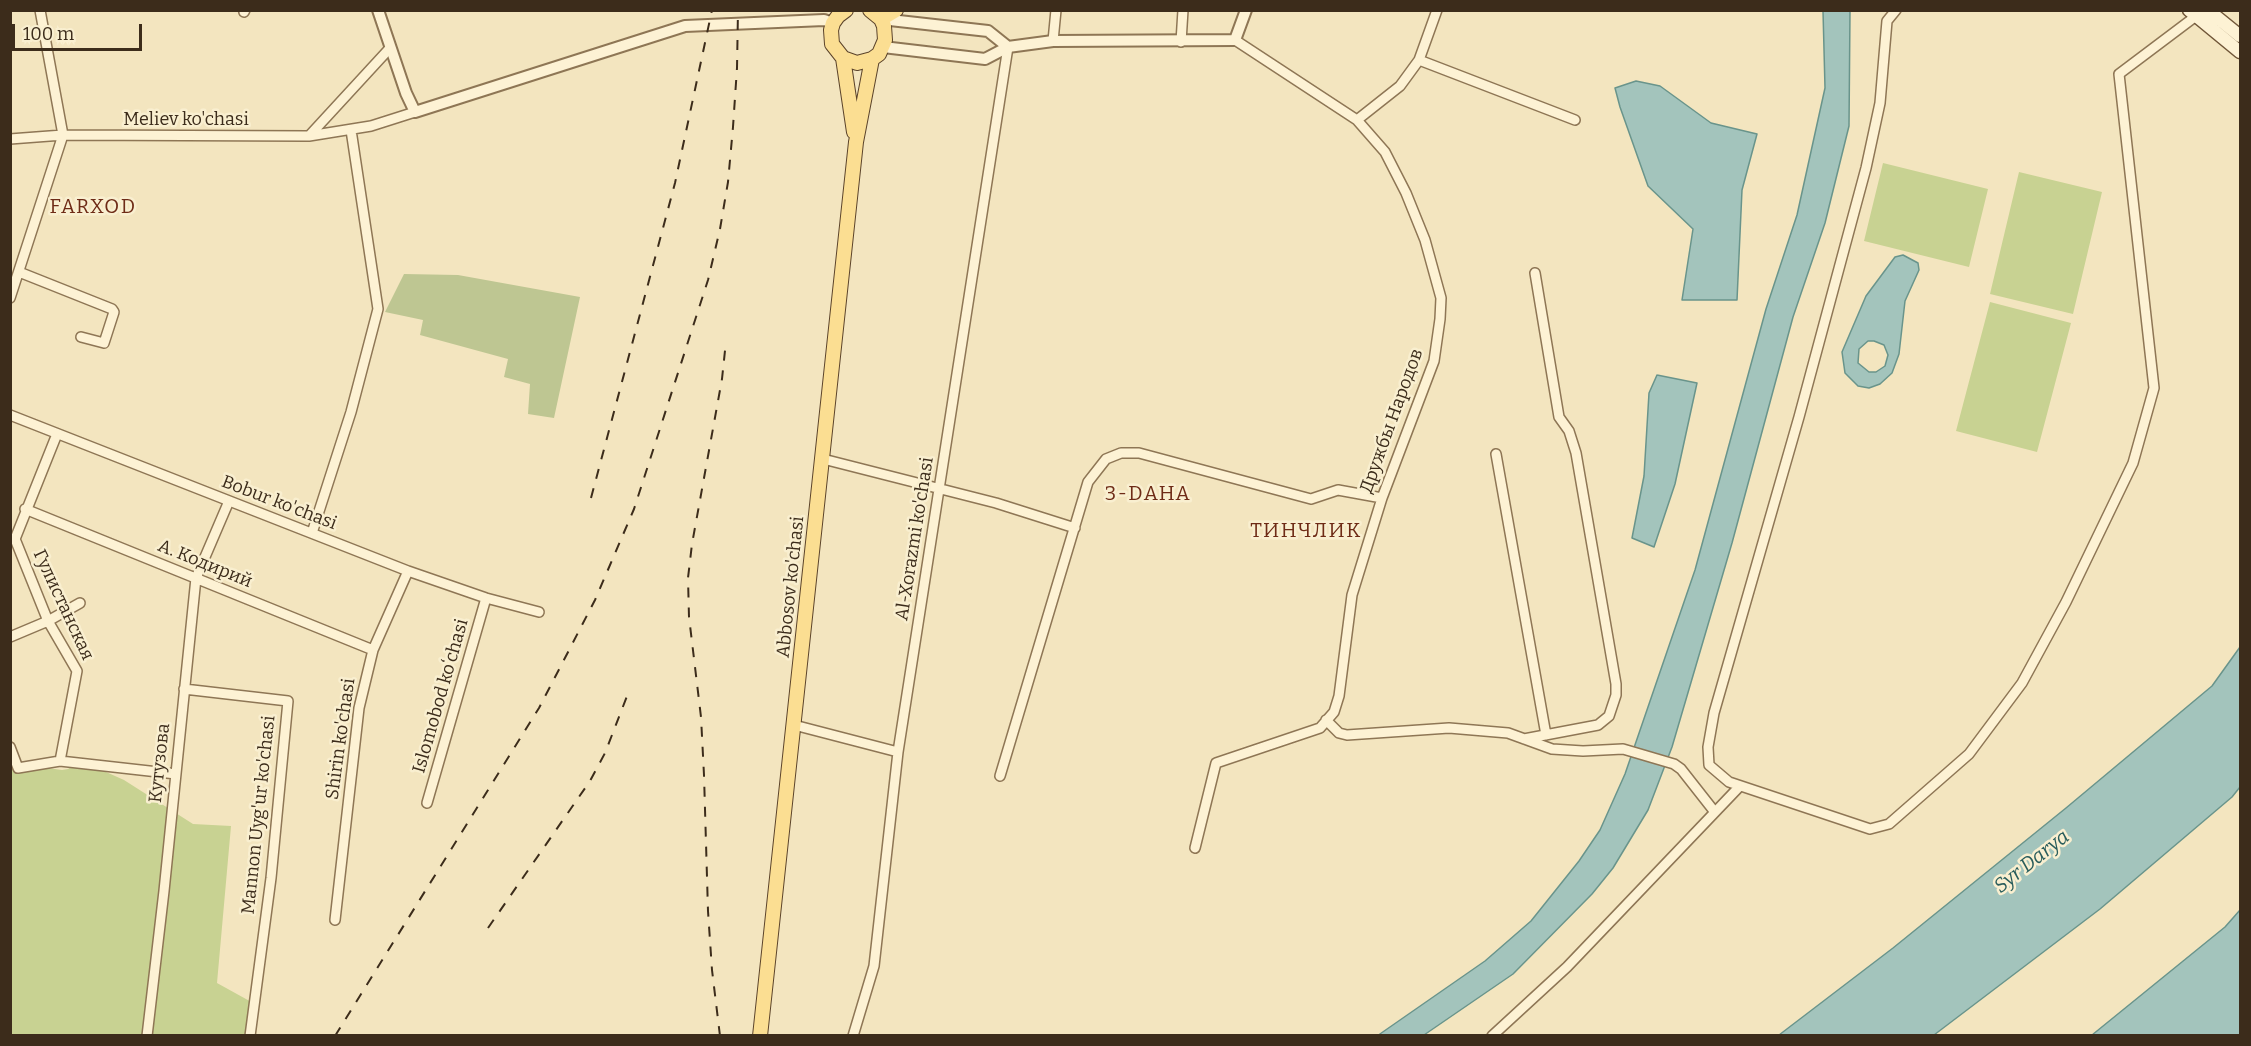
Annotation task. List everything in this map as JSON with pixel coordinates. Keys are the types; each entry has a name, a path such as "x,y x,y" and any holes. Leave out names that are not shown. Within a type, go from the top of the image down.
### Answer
{"main road":[{"path":"843,58 857,63 873,59 883,47 886,33 875,15 897,10"},
{"path":"834,23 844,11"},
{"path":"2199,12 2241,36"},
{"path":"2199,12 2241,52"},
{"name":"Abbosov ko'chasi","path":"834,23 831,30 832,44 843,58 856,142"},
{"name":"Abbosov ko'chasi","path":"760,1035 856,142 873,59"}],"street":[{"path":"10,298 63,135 40,10"},
{"path":"378,10 406,93 415,112 685,26 814,21 834,23"},
{"path":"1053,41 1056,10"},
{"path":"1181,42 1184,10"},
{"path":"883,47 985,59 1008,47 1053,41 1235,40 1246,10"},
{"path":"1357,120 1400,86 1419,60 1437,10"},
{"path":"1896,10 1887,21 1880,103 1866,168 1796,429 1714,713 1708,747 1709,765 1729,782 1870,829 1889,824 1969,754 2022,683 2066,602 2133,463 2154,388 2119,74 2199,12"},
{"path":"875,15 988,31 1008,47"},
{"name":"Дружбы Народов","path":"1235,40 1357,120 1385,152 1406,193 1425,240 1441,298 1434,361 1382,498 1352,595 1339,696 1334,712 1326,720"},
{"name":"Al-Xorazmi ko'chasi","path":"853,1035 874,966 898,752 1008,47"},
{"path":"309,136 390,48"},
{"path":"1419,60 1575,120"},
{"name":"Meliev ko'chasi","path":"10,139 63,135 309,136 351,130 415,112"},
{"path":"312,533 351,412 378,309 351,130"},
{"path":"19,272 112,309 114,312 104,343 81,337"},
{"path":"1524,739 1598,725 1609,716 1616,695 1576,453 1569,431 1559,417 1535,273"},
{"name":"Bobur ko'chasi","path":"10,416 408,571 486,598 539,612"},
{"name":"Гулистанская","path":"57,434 25,509 15,539 48,621 77,671 60,761"},
{"path":"1000,776 1088,482 1106,459 1121,453 1139,453 1311,499 1338,490 1382,498"},
{"path":"1496,454 1546,735"},
{"path":"823,459 996,503 1075,528"},
{"name":"Кутузова","path":"147,1035 196,578 229,501"},
{"name":"А. Кодирий","path":"25,509 373,650"},
{"name":"Shirin ko'chasi","path":"335,920 359,708 373,650 408,571"},
{"name":"Islomobod koʻchasi","path":"427,803 486,598"},
{"path":"10,637 48,621 80,603"},
{"name":"Mannon Uyg'ur ko'chasi","path":"184,689 288,701 271,878 250,1035"},
{"path":"1195,848 1216,763 1320,728 1326,720 1339,733 1347,735 1449,728 1508,733 1552,749 1583,751 1623,748 1674,764 1681,769 1714,812"},
{"path":"794,725 898,752"},
{"path":"10,747 18,768 60,761 176,774"},
{"path":"1492,1035 1567,967 1740,786"}],"green space":[{"path":"1883,163 1988,189 1969,267 1864,241"},
{"path":"2019,172 2102,192 2073,314 1990,294"},
{"path":"404,274 458,275 580,297 554,418 528,414 530,384 504,377 508,359 420,335 423,320 385,312"},
{"path":"1990,302 2071,323 2037,452 1956,431"},
{"path":"79,760 124,780 193,824 231,826 217,983 255,1004 251,1035 11,1036 11,763 62,770 68,769"}],"water":[{"path":"1823,11 1850,11 1849,126 1825,223 1793,317 1732,543 1672,747 1648,810 1613,868 1592,894 1513,974 1424,1035 1377,1036 1485,961 1531,921 1579,861 1600,830 1625,774 1695,570 1766,309 1797,215 1825,88"},
{"path":"1636,81 1660,86 1711,123 1757,134 1742,190 1737,300 1682,300 1693,229 1648,186 1615,88"},
{"path":"1903,255 1918,263 1919,270 1905,301 1899,354 1892,373 1880,384 1869,388 1858,386 1845,373 1842,352 1866,296 1895,257","holes":["1868,341 1884,345 1888,355 1885,366 1876,372 1869,372 1858,363 1859,349"]},
{"path":"1657,375 1697,383 1675,484 1654,547 1632,538 1644,476 1649,393"},
{"name":"Syr Darya","path":"2240,647 2240,787 2232,797 2100,909 1934,1035 1779,1035 1893,948 2212,686"},
{"path":"2240,910 2240,1035 2092,1035 2225,927"}],"railway":[{"path":"591,498 675,183 712,10"},
{"path":"335,1036 539,708 595,600 634,509 708,280 720,229 728,182 733,127 738,10"},
{"path":"720,1036 712,970 701,717 689,617 688,578 722,379 726,341"},
{"path":"488,928 590,781 605,753 629,691"}],"district":[{"name":"FARXOD","path":"93,207"},
{"name":"3-DAHA","path":"1148,494"},
{"name":"ТИНЧЛИК","path":"1306,531"}]}
